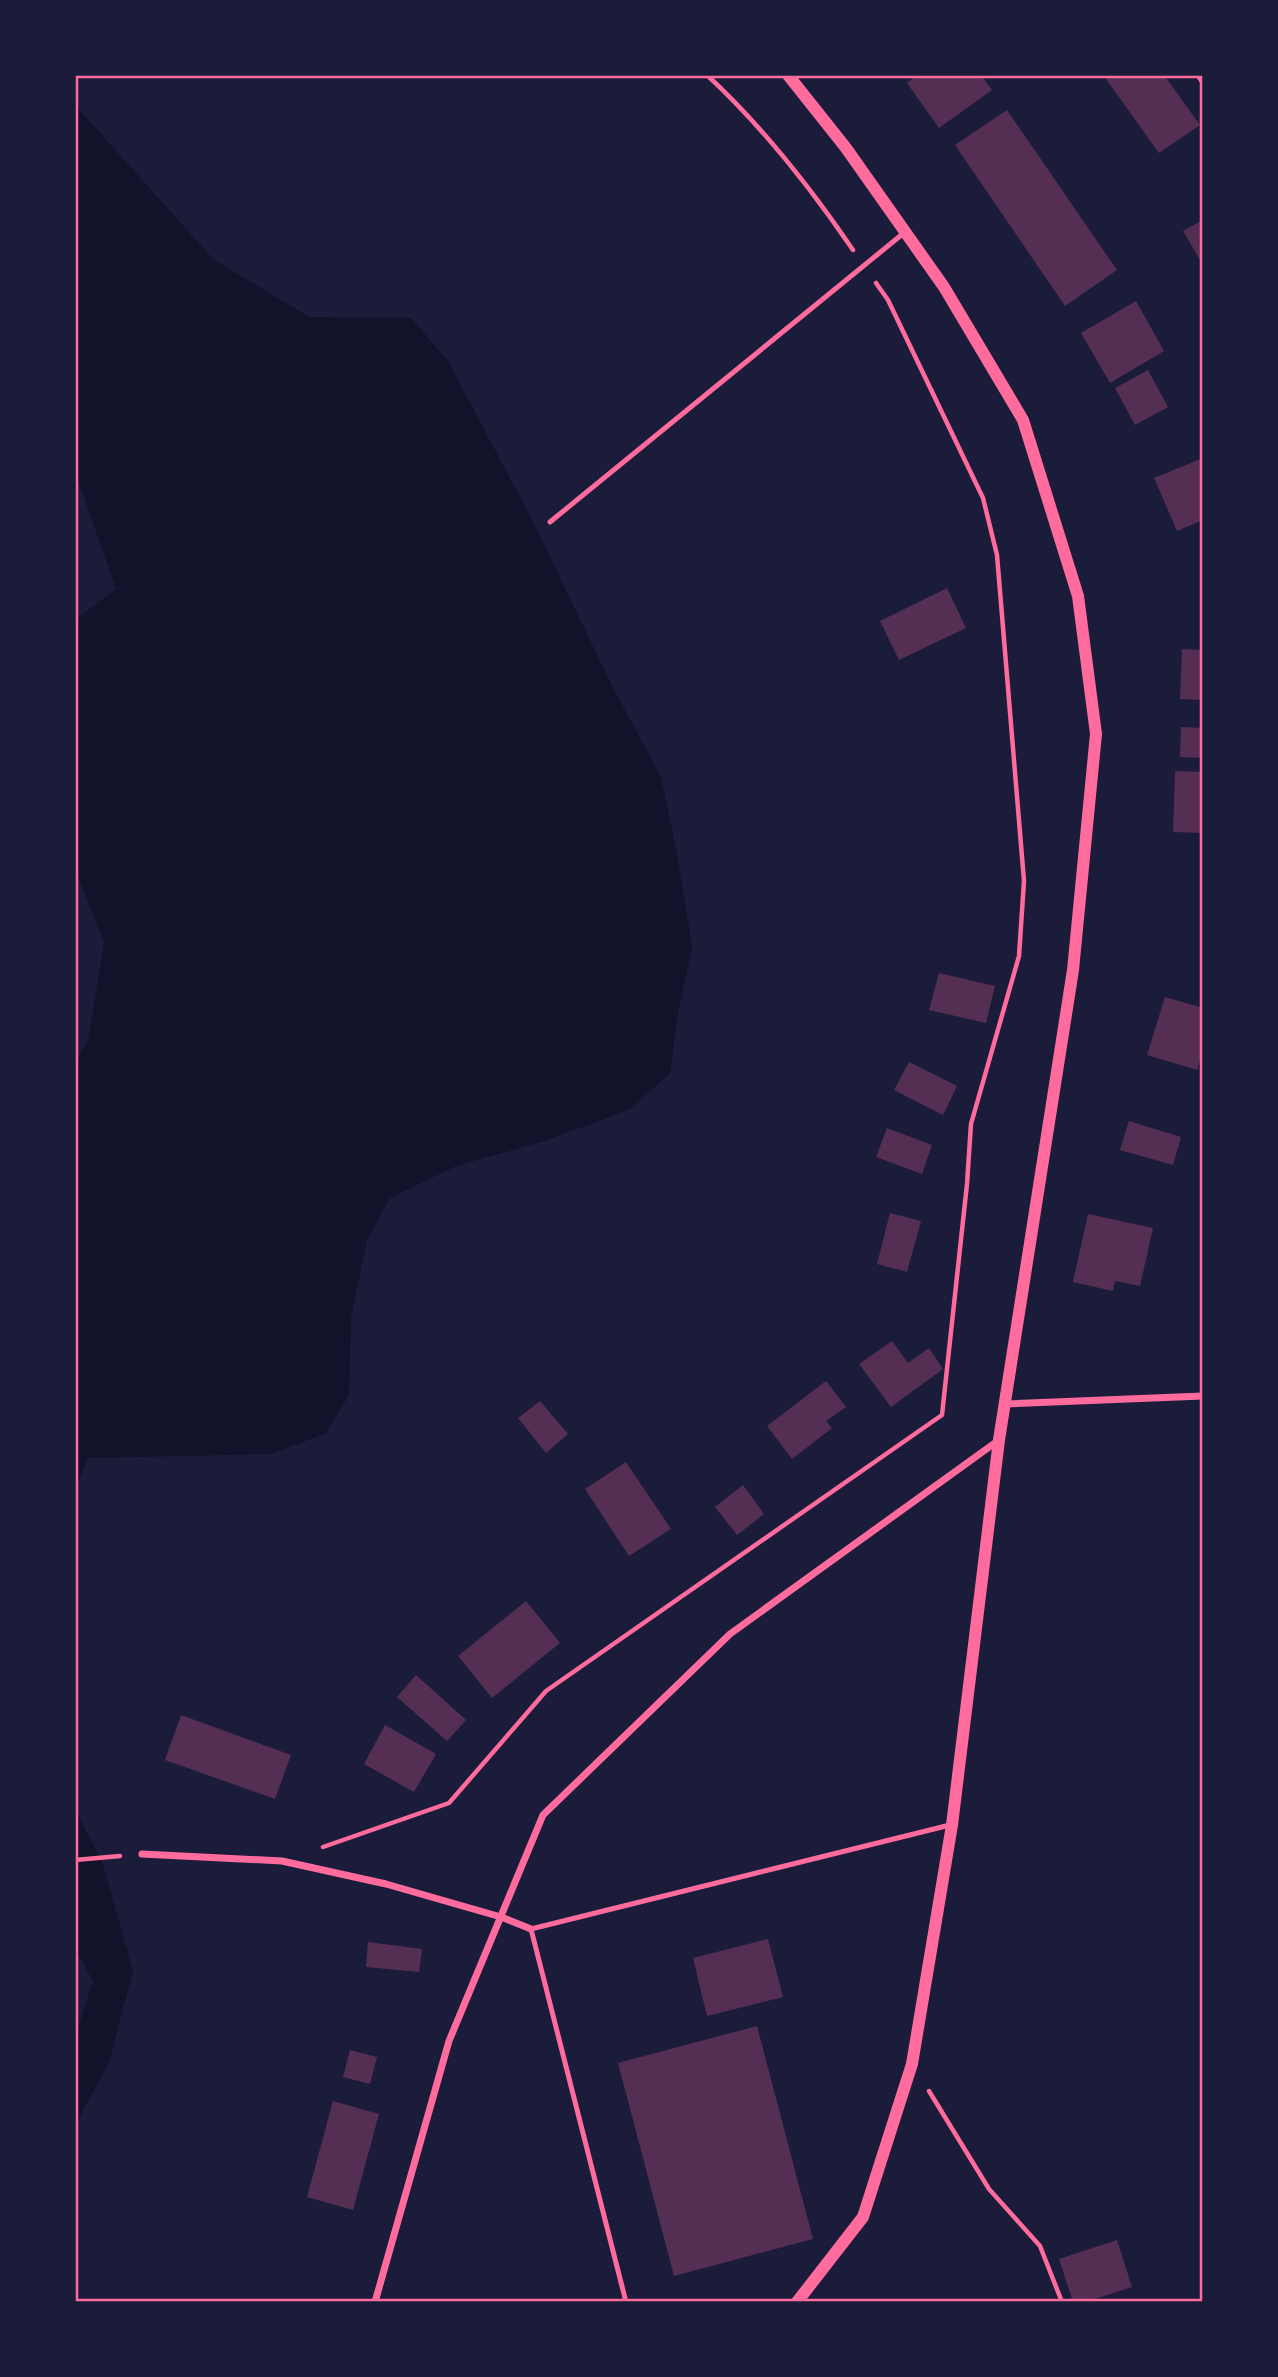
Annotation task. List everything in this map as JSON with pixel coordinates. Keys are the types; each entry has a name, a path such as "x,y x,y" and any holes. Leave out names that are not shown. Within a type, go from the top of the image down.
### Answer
{"street":[{"path":"788,75 846,148 944,287 1023,420 1078,596 1096,734 1073,970 999,1440 952,1825 912,2064 863,2217 797,2302"},
{"path":"1199,75 1203,81"},
{"path":"1005,1404 1203,1396"},
{"path":"375,2302 449,2041 543,1815 730,1634 999,1440"},
{"path":"142,1854 282,1861 386,1884 501,1917 531,1929"}],"lane":[{"path":"550,522 905,232"},
{"path":"626,2302 531,1929 952,1825"}],"path":[{"path":"282,1861 449,1803 546,1691 942,1415 971,1124 1019,956 1024,881 998,555 983,498 888,300 812,190 737,104 707,75"},
{"path":"75,1860 142,1854"},
{"path":"912,2064 989,2189 1040,2246 1062,2302"}],"shaded area":[{"path":"75,105 213,259 309,317 411,318 448,361 535,526 611,684 661,777 692,947 677,1018 670,1073 629,1110 541,1142 456,1166 390,1198 367,1240 351,1317 349,1395 326,1433 272,1454 88,1458 75,1488 75,1063 88,1041 104,943 75,869 75,620 116,589 75,471"},
{"path":"75,1809 103,1864 133,1971 109,2062 75,2126 75,2037 93,1981 75,1949"}],"building":[{"path":"917,75 981,75 992,90 939,128 907,83"},
{"path":"1110,75 1164,75 1200,125 1159,153 1106,79"},
{"path":"1007,110 1117,270 1065,306 955,145"},
{"path":"1203,220 1203,265 1183,231"},
{"path":"1136,301 1164,351 1110,383 1081,333"},
{"path":"1148,370 1168,407 1135,425 1115,388"},
{"path":"1203,458 1203,520 1177,531 1154,478"},
{"path":"947,588 966,628 899,660 880,621"},
{"path":"1182,649 1203,650 1203,700 1180,699"},
{"path":"1181,727 1203,728 1203,758 1180,757"},
{"path":"1175,771 1203,772 1203,833 1173,832"},
{"path":"939,973 995,986 986,1023 929,1010"},
{"path":"1165,997 1203,1008 1203,1051 1197,1070 1147,1055"},
{"path":"909,1062 957,1086 943,1115 894,1090"},
{"path":"1129,1121 1181,1137 1173,1165 1120,1150"},
{"path":"887,1128 932,1145 922,1174 876,1157"},
{"path":"890,1213 921,1221 907,1272 877,1264"},
{"path":"1088,1214 1153,1228 1140,1286 1115,1281 1113,1291 1073,1282"},
{"path":"892,1341 908,1363 929,1348 943,1369 891,1407 859,1364"},
{"path":"826,1381 846,1407 826,1421 832,1428 792,1459 767,1426"},
{"path":"540,1401 568,1434 546,1453 518,1418"},
{"path":"626,1462 671,1529 629,1556 585,1489"},
{"path":"743,1485 764,1514 737,1535 715,1507"},
{"path":"526,1601 560,1643 492,1698 458,1656"},
{"path":"416,1675 466,1720 447,1741 397,1697"},
{"path":"181,1715 291,1755 275,1799 165,1760"},
{"path":"385,1725 436,1754 414,1792 364,1764"},
{"path":"768,1939 783,1997 707,2016 693,1958"},
{"path":"368,1942 422,1949 419,1972 366,1967"},
{"path":"757,2026 813,2239 674,2276 618,2063"},
{"path":"350,2050 377,2057 370,2084 343,2077"},
{"path":"333,2101 379,2114 353,2210 307,2197"},
{"path":"1117,2240 1132,2287 1086,2302 1073,2302 1059,2259"}]}
